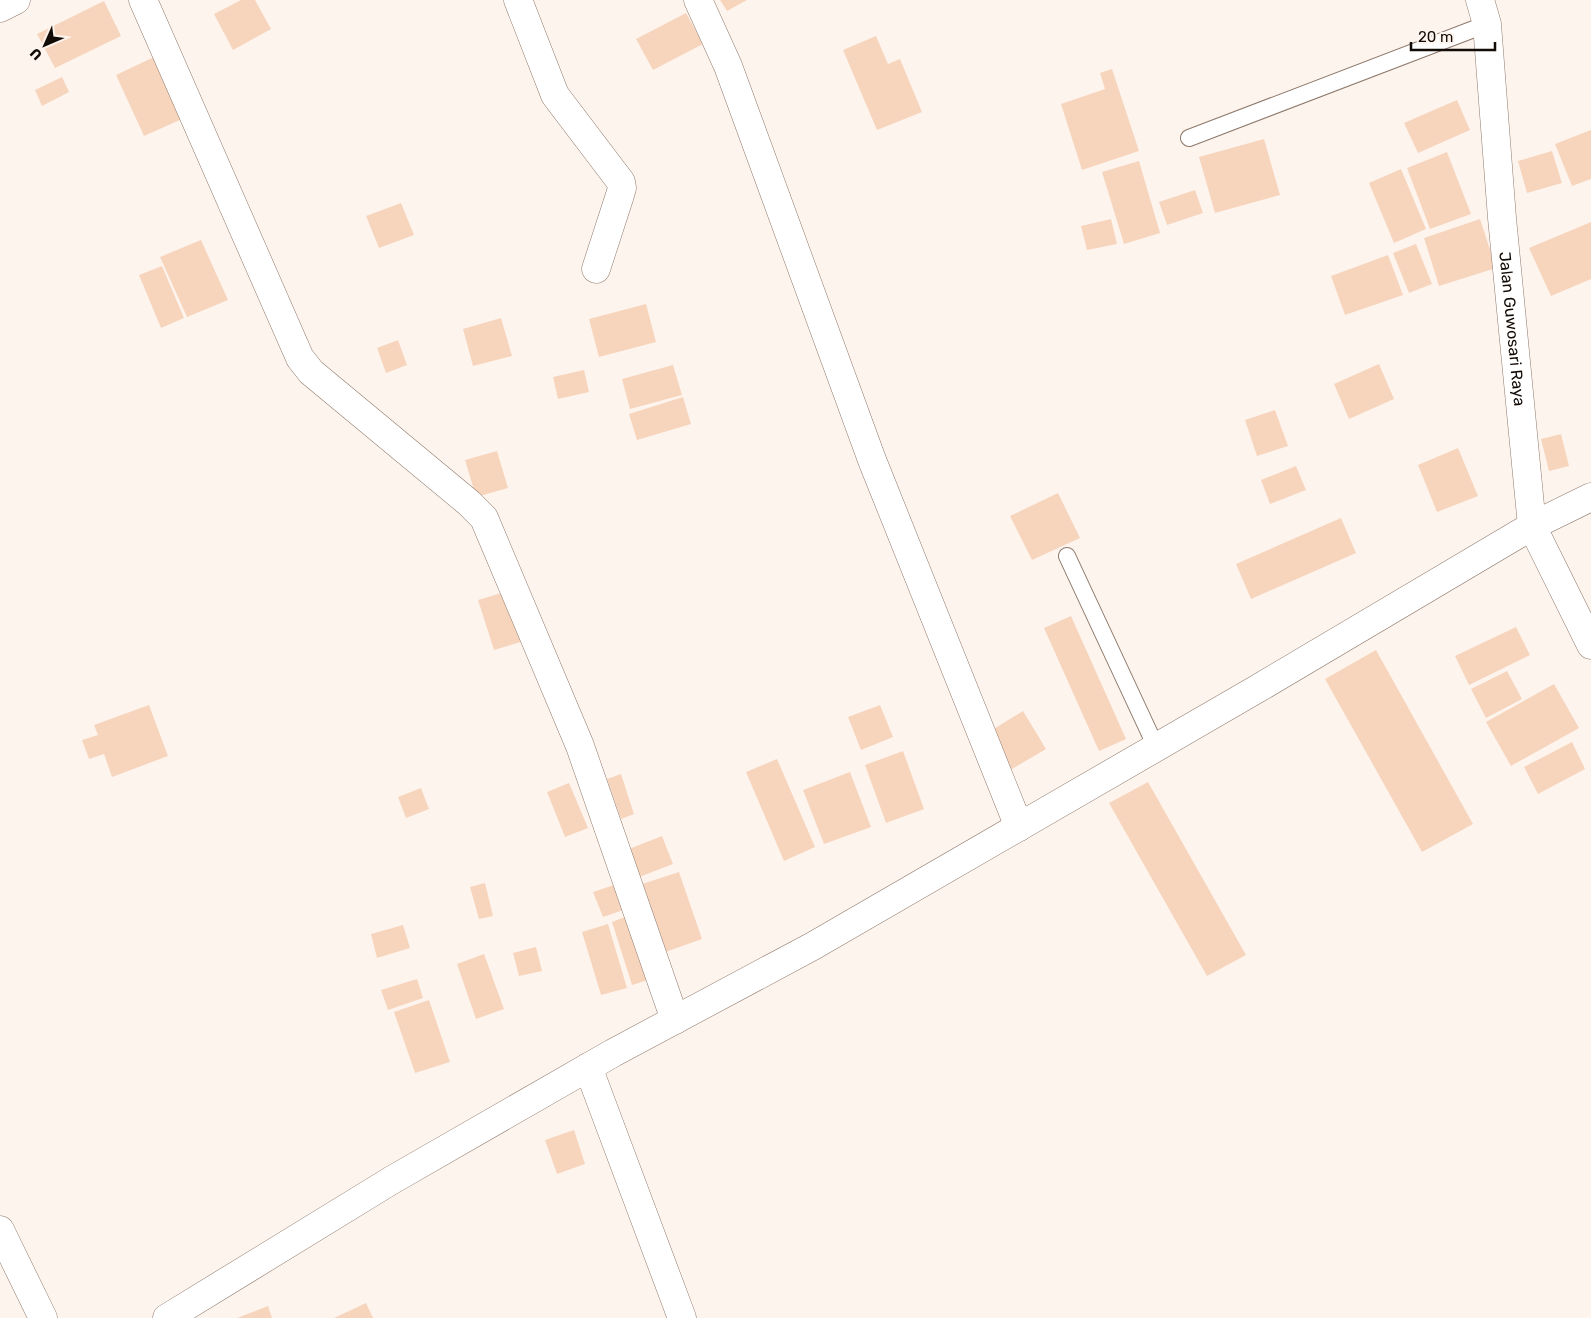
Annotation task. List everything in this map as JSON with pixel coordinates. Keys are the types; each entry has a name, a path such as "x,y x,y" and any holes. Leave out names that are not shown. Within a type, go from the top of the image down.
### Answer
{"street":[{"path":"0,8 16,0"},
{"path":"142,0 300,358 312,372 469,503 484,518 580,746 675,1020"},
{"path":"518,0 554,95 621,182 622,188 596,270"},
{"path":"698,0 728,66 872,460 1019,827"},
{"name":"Jalan Guwosari Raya","path":"1484,12 1532,526 1591,645"},
{"path":"168,1318 392,1180 588,1067 813,946 1532,526 1591,497"},
{"path":"588,1067 682,1318"},
{"path":"0,1230 42,1318"}],"lane":[{"path":"1189,138 1484,12"},
{"path":"1067,556 1156,747"}],"building":[{"path":"241,0 255,0 271,29 233,50 214,14"},
{"path":"720,0 747,0 727,11"},
{"path":"104,1 121,36 55,68 37,34"},
{"path":"686,13 703,44 653,70 636,39"},
{"path":"876,36 888,64 900,59 922,112 877,130 843,50"},
{"path":"154,57 182,119 144,136 116,75"},
{"path":"1112,69 1139,151 1082,170 1061,104 1105,89 1100,73"},
{"path":"62,77 69,92 42,106 35,90"},
{"path":"1457,100 1470,130 1418,153 1404,123"},
{"path":"1591,130 1591,179 1572,186 1555,144"},
{"path":"1264,139 1280,195 1215,213 1199,157"},
{"path":"1552,151 1562,183 1527,193 1518,161"},
{"path":"1447,152 1471,214 1430,229 1407,168"},
{"path":"1139,161 1160,233 1124,244 1102,172"},
{"path":"1401,169 1426,229 1394,243 1369,183"},
{"path":"1195,190 1203,213 1167,225 1159,202"},
{"path":"401,203 414,235 379,248 366,216"},
{"path":"1111,219 1117,244 1087,250 1081,226"},
{"path":"1480,219 1496,268 1439,286 1424,238"},
{"path":"1591,222 1591,279 1551,296 1529,248"},
{"path":"201,240 228,300 187,317 160,257"},
{"path":"1416,244 1432,284 1409,293 1393,253"},
{"path":"1388,255 1403,295 1345,315 1331,276"},
{"path":"162,266 184,318 161,328 139,275"},
{"path":"646,304 656,342 599,357 589,319"},
{"path":"501,318 512,356 473,366 463,329"},
{"path":"398,340 407,365 386,373 377,348"},
{"path":"1379,364 1394,399 1349,419 1334,384"},
{"path":"673,365 682,395 630,409 622,379"},
{"path":"584,370 589,392 558,399 553,377"},
{"path":"683,397 691,424 637,440 629,414"},
{"path":"1275,410 1288,446 1257,456 1245,420"},
{"path":"1561,434 1569,466 1549,471 1541,439"},
{"path":"1458,448 1478,496 1437,512 1418,465"},
{"path":"497,451 508,488 476,497 465,460"},
{"path":"1296,466 1306,490 1270,504 1261,480"},
{"path":"1058,493 1080,538 1032,560 1010,516"},
{"path":"1341,518 1356,553 1251,599 1236,564"},
{"path":"508,591 524,641 494,650 478,600"},
{"path":"1071,616 1126,739 1099,751 1044,628"},
{"path":"1516,627 1530,655 1469,685 1455,656"},
{"path":"1376,650 1473,824 1422,852 1325,679"},
{"path":"1507,671 1522,699 1486,718 1471,689"},
{"path":"1554,684 1579,728 1511,766 1486,722"},
{"path":"149,705 168,756 112,777 104,754 89,759 82,740 98,735 94,725"},
{"path":"880,705 893,737 861,750 848,717"},
{"path":"1023,711 1046,749 1007,772 984,735"},
{"path":"1572,742 1585,769 1538,794 1524,767"},
{"path":"903,751 924,809 886,823 865,765"},
{"path":"777,759 815,847 784,861 746,772"},
{"path":"850,772 871,827 824,844 803,790"},
{"path":"621,774 634,814 621,819 607,779"},
{"path":"1148,782 1246,955 1207,976 1109,803"},
{"path":"569,783 588,828 565,837 547,792"},
{"path":"421,788 429,809 406,818 398,797"},
{"path":"662,836 673,864 634,879 624,851"},
{"path":"679,872 702,939 660,954 636,886"},
{"path":"485,883 493,916 479,919 470,887"},
{"path":"620,883 629,908 603,917 593,892"},
{"path":"630,915 651,979 632,985 612,922"},
{"path":"608,924 627,988 601,995 582,932"},
{"path":"403,925 410,948 377,958 371,934"},
{"path":"536,947 542,971 519,976 513,953"},
{"path":"484,954 504,1009 476,1019 457,964"},
{"path":"417,979 423,998 388,1010 381,990"},
{"path":"429,1000 450,1062 415,1073 394,1012"},
{"path":"574,1130 585,1164 557,1174 545,1140"},
{"path":"366,1303 373,1318 334,1318"},
{"path":"268,1306 272,1318 237,1318"}]}
